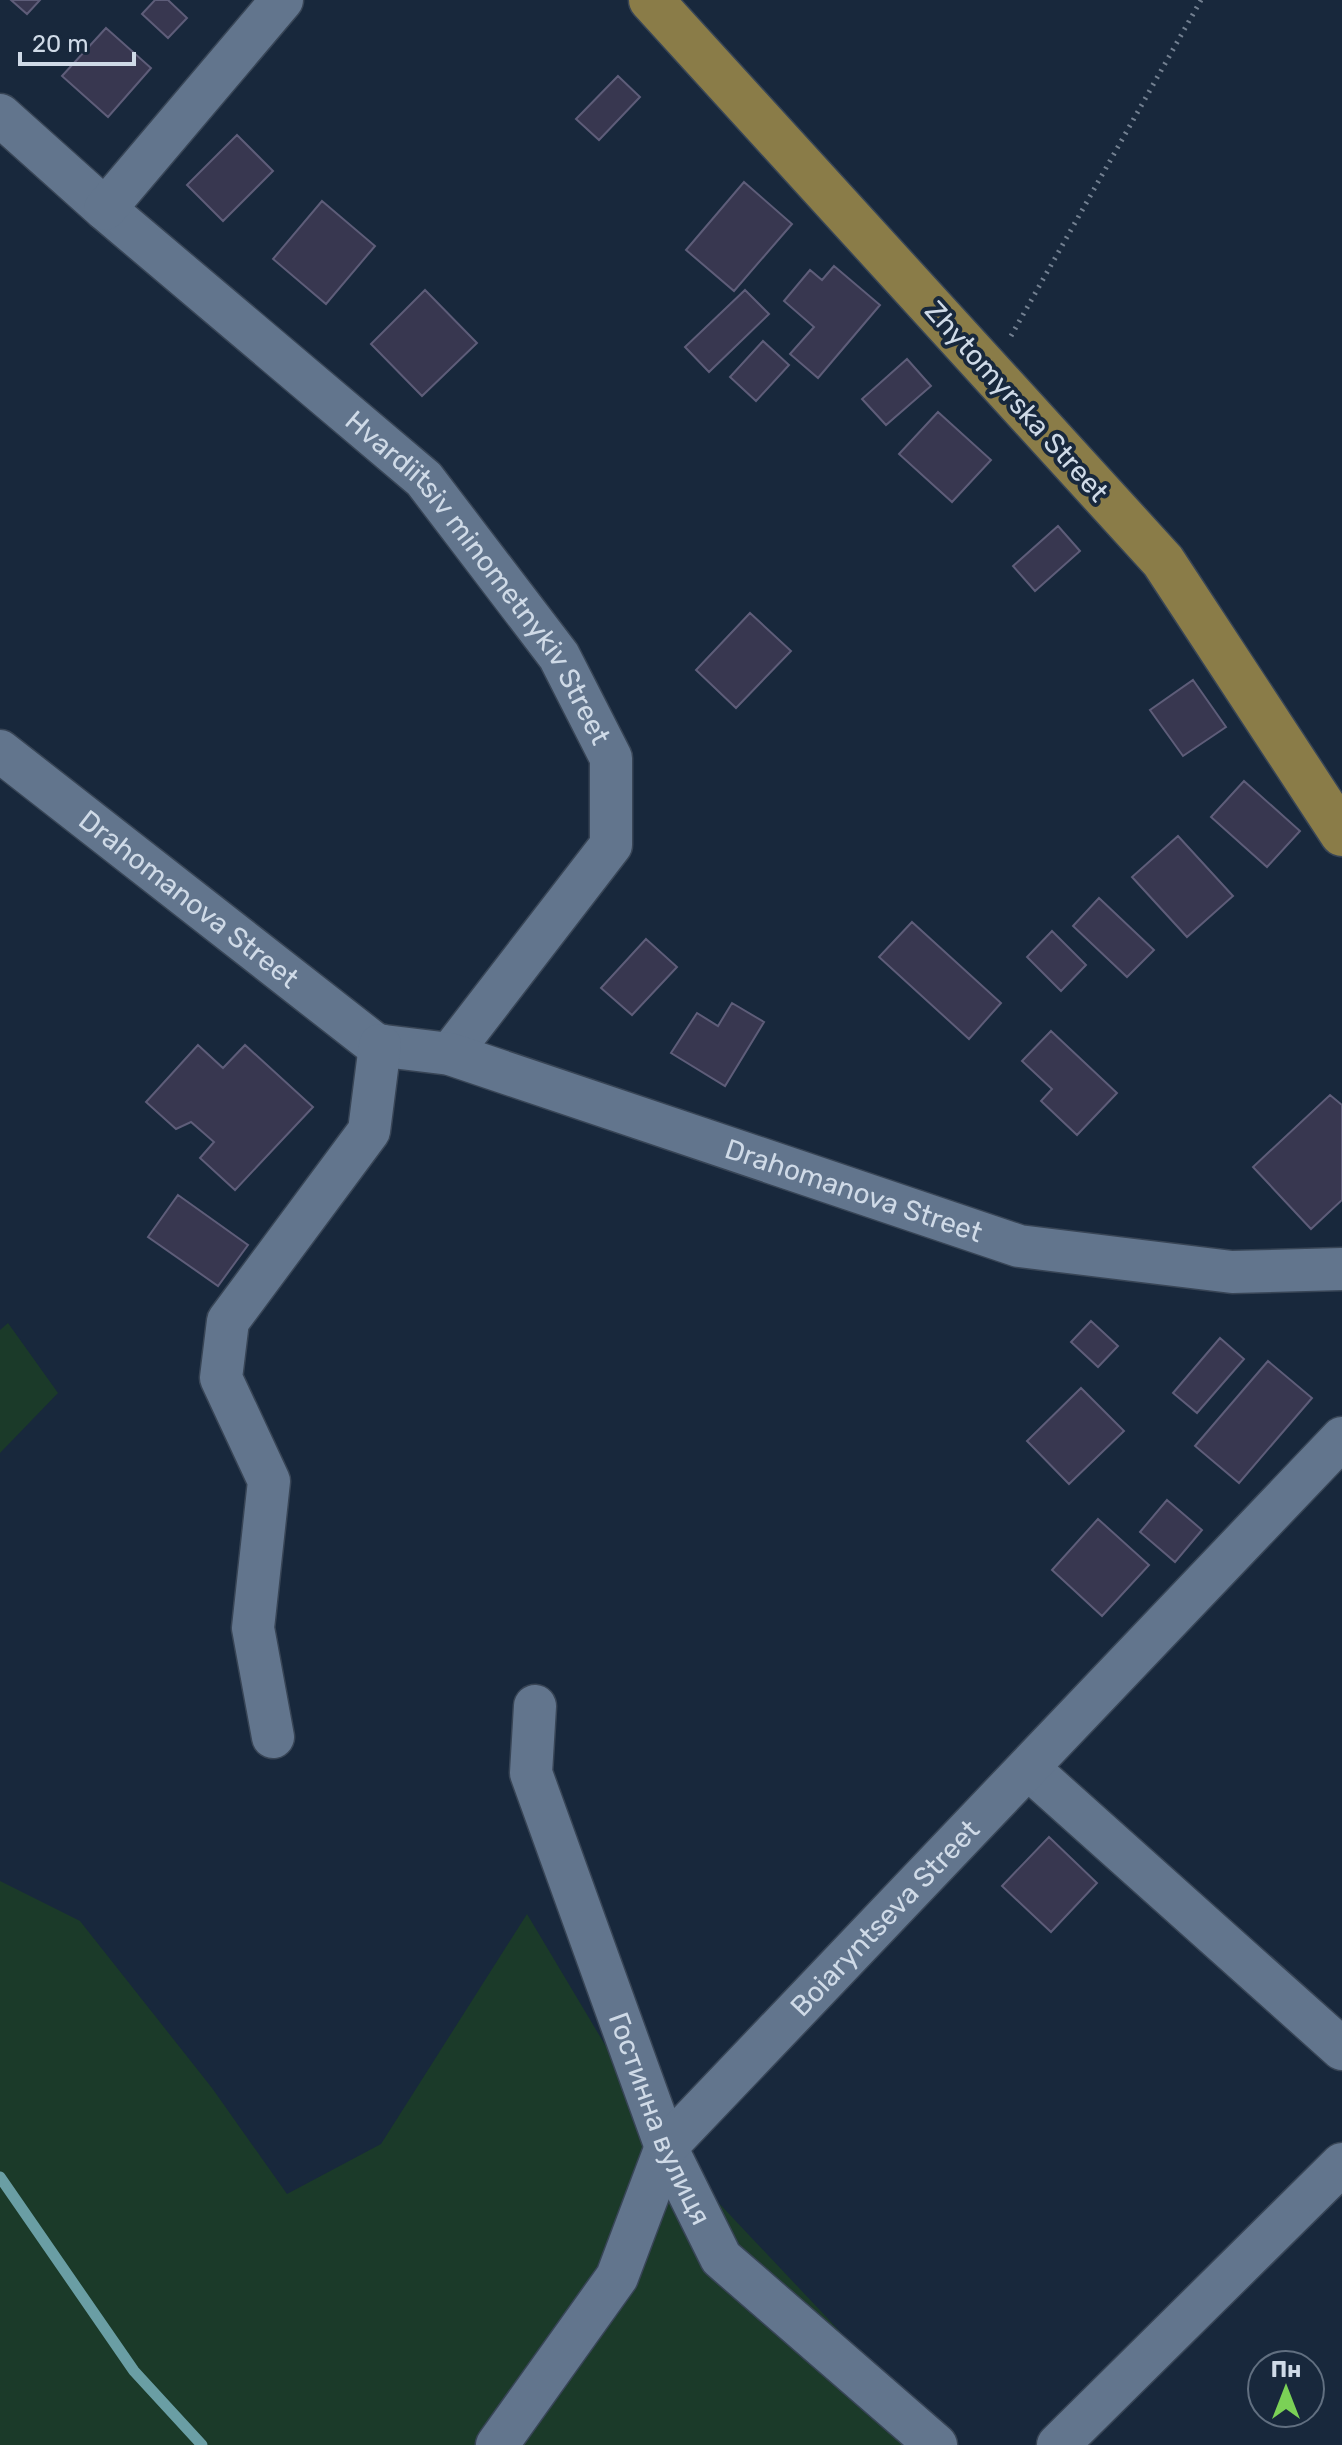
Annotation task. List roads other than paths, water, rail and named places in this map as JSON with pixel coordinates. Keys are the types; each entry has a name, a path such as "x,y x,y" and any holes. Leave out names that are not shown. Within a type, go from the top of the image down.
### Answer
{"main road":[{"name":"Zhytomyrska Street","path":"651,0 1163,561 1342,834"}],"street":[{"path":"105,209 282,0"},
{"name":"Hvardiitsiv minometnykiv Street","path":"0,115 105,209 424,479 559,656 611,758 611,845 450,1054"},
{"name":"Drahomanova Street","path":"0,751 376,1045 450,1054 1019,1246 1232,1272 1342,1269"},
{"path":"273,1737 253,1628 269,1481 221,1378 228,1321 369,1131 380,1045"},
{"name":"Boiaryntseva Street","path":"497,2445 617,2277 666,2147 1342,1438"},
{"name":"Гостинна вулиця","path":"535,1706 531,1773 666,2147 721,2258 936,2445"},
{"path":"1028,1768 1342,2049"},
{"path":"1058,2445 1342,2164"}],"waterway":[{"path":"0,2177 134,2371 202,2445"}]}
